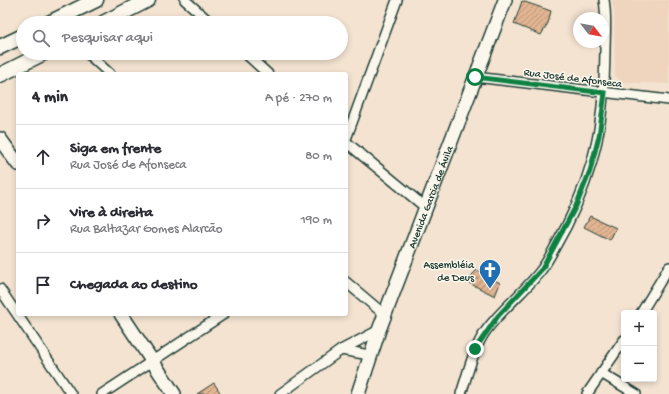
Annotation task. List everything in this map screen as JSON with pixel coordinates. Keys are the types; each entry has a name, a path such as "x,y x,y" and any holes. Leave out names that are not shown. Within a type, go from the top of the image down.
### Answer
{"main road":[{"path":"63,16 96,0"},
{"path":"117,16 148,0"},
{"path":"0,47 16,39"},
{"path":"0,75 30,60"}],"street":[{"path":"185,0 203,16"},
{"path":"348,134 397,0"},
{"name":"Avenida Garcia de Ávila","path":"358,394 384,315 505,0"},
{"path":"461,394 475,349 498,316 542,269 576,206 590,171 599,136 605,93 604,0"},
{"path":"95,60 108,72"},
{"path":"253,60 266,72"},
{"name":"Rua José de Afonseca","path":"475,77 669,100"},
{"path":"0,139 16,161"},
{"path":"348,144 425,207"},
{"path":"643,310 669,267"},
{"path":"348,284 384,315"},
{"path":"0,289 16,313"},
{"path":"18,316 71,394"},
{"path":"122,316 174,394"},
{"path":"102,394 221,316"},
{"path":"280,394 341,350 379,330"},
{"path":"586,394 621,344"},
{"path":"341,350 364,354 370,359"},
{"path":"601,373 636,394"}],"shaded area":[{"path":"612,0 669,0 669,84 621,82 615,75 614,12"}],"building":[{"path":"522,1 551,11 548,23 541,35 514,24"},
{"path":"590,216 616,228 610,240 584,227"},
{"name":"Assembléia de Deus","path":"477,270 500,283 495,296 469,283 472,275"},
{"path":"214,383 221,394 197,394"}],"place":[{"name":"Assembléia de Deus","path":"490,290"}],"route":[{"path":"475,77 605,93 599,136 590,171 576,206 556,246 542,269 498,316 475,349"}]}
